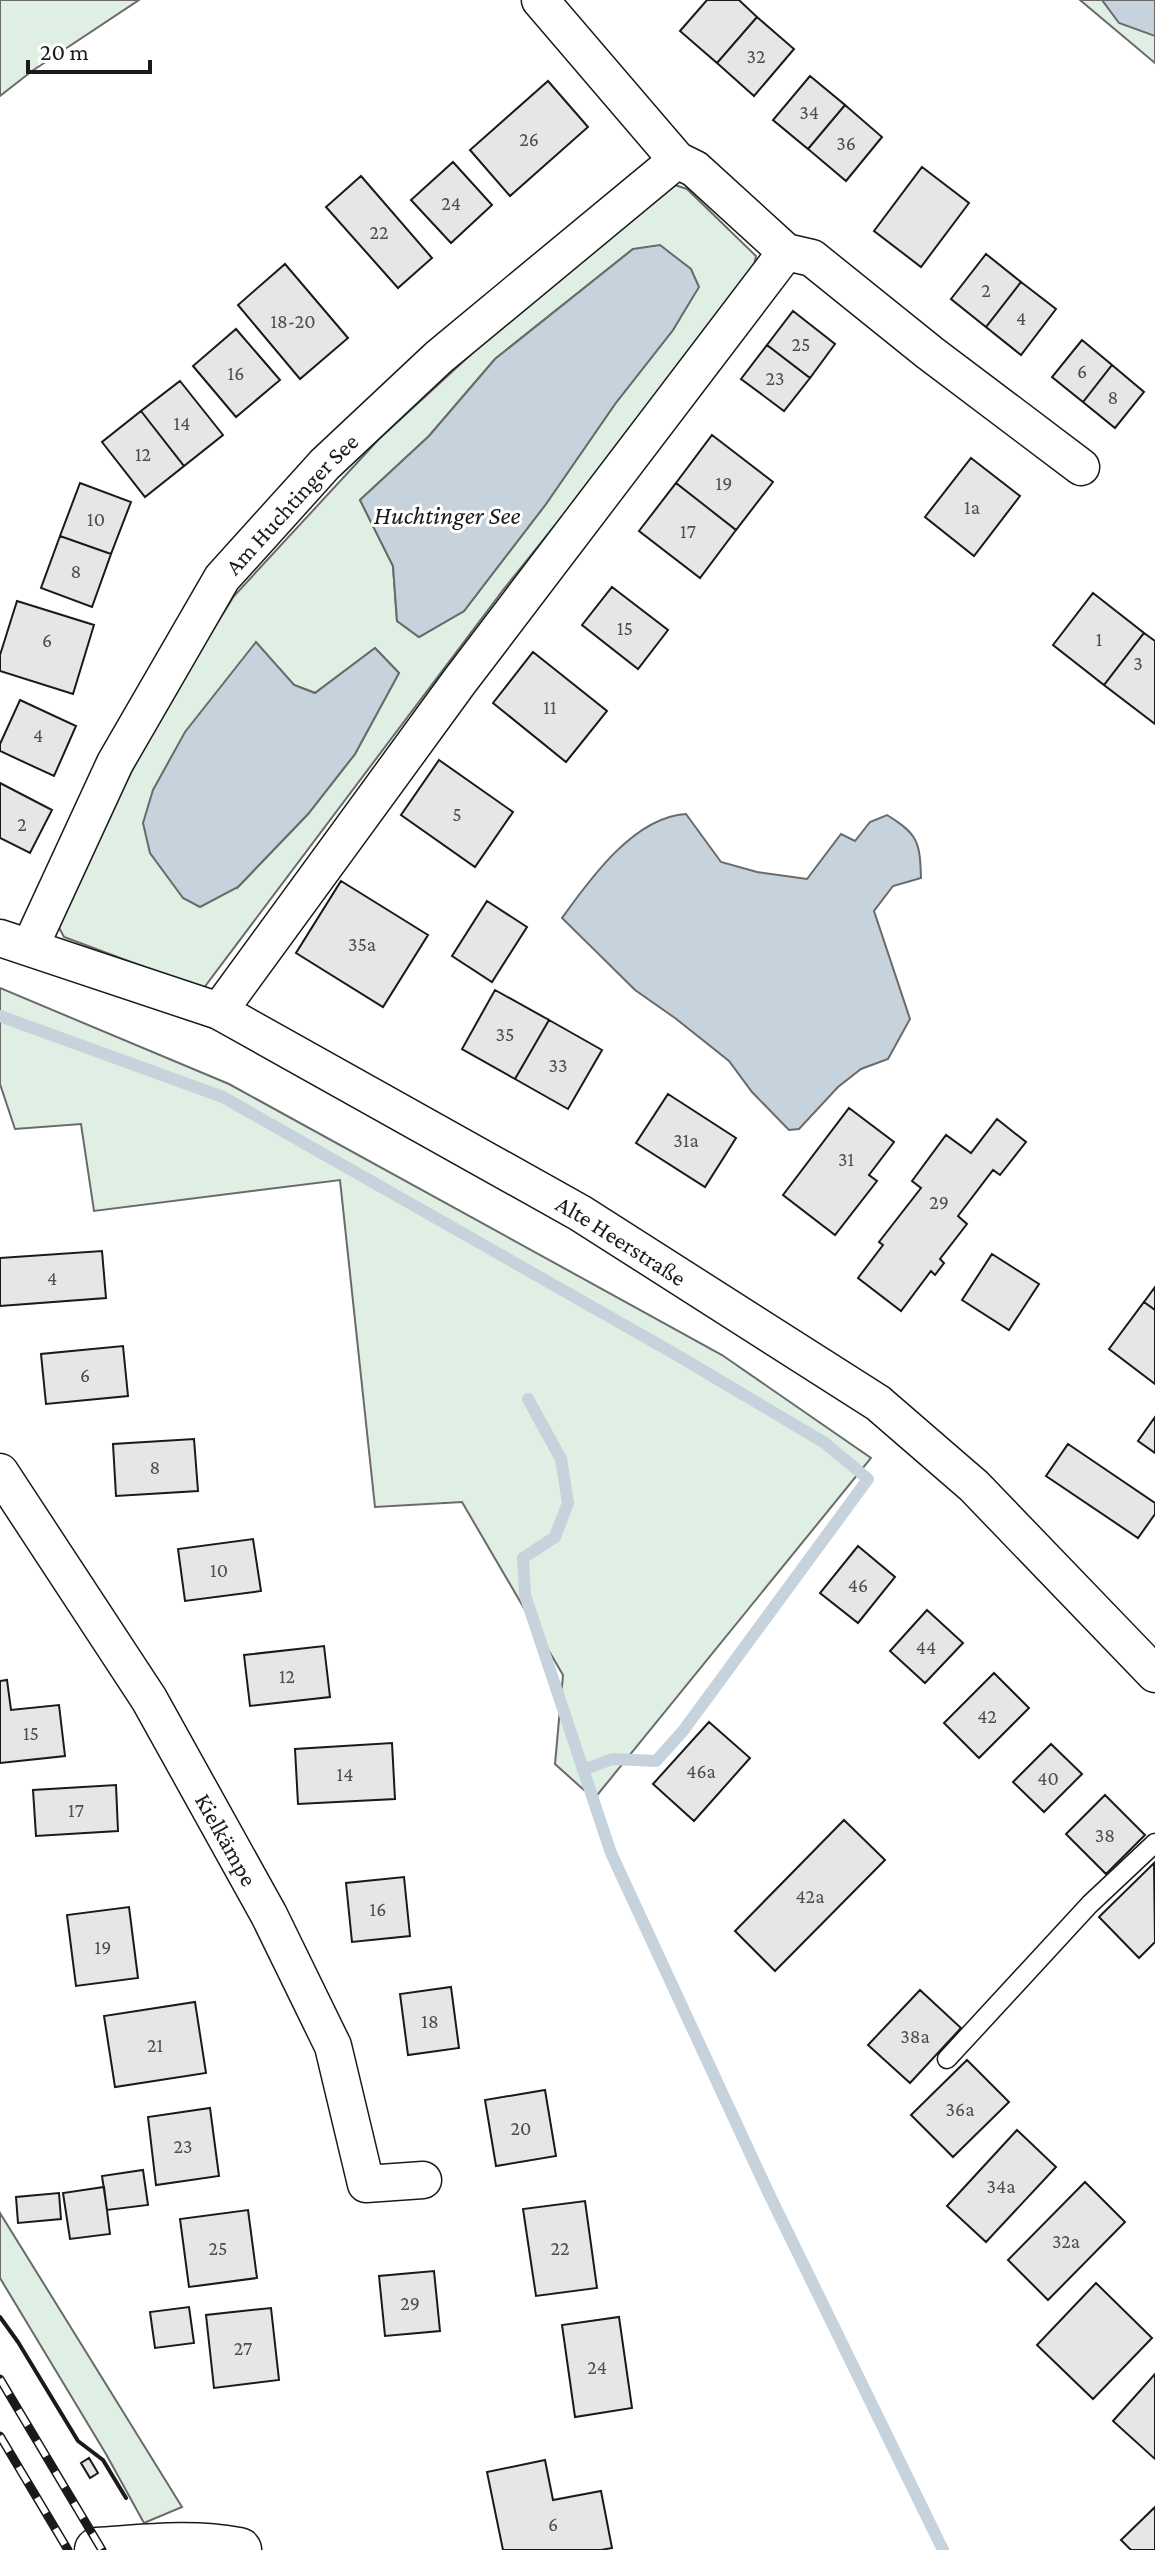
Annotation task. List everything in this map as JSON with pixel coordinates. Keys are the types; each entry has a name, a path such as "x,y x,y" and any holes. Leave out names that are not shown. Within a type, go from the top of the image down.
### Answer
{"street":[{"path":"540,0 677,160 695,169 786,252 812,258 930,353 1081,467"},
{"name":"Am Huchtinger See","path":"15,942 222,578 325,464 439,357 677,160"},
{"path":"219,1011 459,682 786,252"},
{"name":"Alte Heerstraße","path":"15,942 219,1011 580,1213 878,1403 974,1486 1155,1674"},
{"name":"Kielkämpe","path":"0,1472 149,1699 269,1915 333,2046 366,2184 423,2180"},
{"path":"97,2550 194,2545 239,2550"}],"lane":[{"path":"947,2059 1090,1904 1155,1843"}],"green space":[{"path":"0,0 139,0 0,96"},
{"path":"1080,0 1155,0 1155,63"},
{"path":"675,185 687,189 756,256 751,281 503,590 203,989 64,937 57,924 62,905 165,707 234,596 379,439 505,323","holes":["633,249 698,287 673,330 464,611 419,637 397,621 393,566 360,500 429,436 495,359","256,643 294,685 315,693 375,648 399,673 355,754 308,814 238,887"]},
{"path":"0,988 229,1084 722,1355 871,1458 594,1799 555,1764 563,1675 462,1502 375,1507 340,1180 94,1211 81,1124 15,1129 0,1084"},
{"path":"0,2213 182,2507 144,2523 0,2278"}],"water":[{"path":"1102,0 1155,0 1155,36 1119,23"},
{"name":"Huchtinger See","path":"660,245 691,269 699,287 673,330 464,611 419,637 397,621 393,566 360,500 429,436 495,359 633,249"},
{"path":"256,642 294,685 315,693 375,648 399,673 355,754 308,814 238,887 200,907 183,898 150,853 143,823 153,790 185,732"},
{"path":"686,814 721,862 757,872 807,879 841,834 855,841 870,822 887,815 911,834 918,847 921,878 893,886 874,911 910,1019 888,1059 861,1069 838,1087 799,1129 789,1130 752,1092 729,1061 635,990 562,918 600,869 631,838 667,818"}],"building":[{"path":"707,0 739,0 757,17 717,63 680,31"},
{"path":"757,17 794,49 754,96 717,63"},
{"path":"810,76 845,105 808,149 773,120"},
{"path":"548,81 588,127 510,196 470,150"},
{"path":"845,105 882,137 846,181 808,149"},
{"path":"453,162 492,205 451,243 411,200"},
{"path":"922,167 969,203 921,267 874,231"},
{"path":"361,176 432,258 398,288 326,207"},
{"path":"986,254 1021,282 986,327 951,299"},
{"path":"285,264 348,338 300,379 238,305"},
{"path":"1021,282 1056,309 1021,355 986,327"},
{"path":"793,311 835,344 810,378 767,345"},
{"path":"236,329 280,380 236,417 193,366"},
{"path":"1082,340 1112,365 1083,402 1052,377"},
{"path":"767,345 810,378 784,411 741,379"},
{"path":"1112,365 1144,392 1115,428 1083,402"},
{"path":"180,381 223,435 184,466 141,411"},
{"path":"141,411 184,466 145,497 102,442"},
{"path":"712,435 773,482 736,530 676,483"},
{"path":"971,458 1020,496 974,556 925,517"},
{"path":"80,483 131,502 111,554 60,536"},
{"path":"676,483 736,530 700,578 639,531"},
{"path":"60,536 111,554 92,607 41,588"},
{"path":"612,587 668,630 638,669 582,625"},
{"path":"1093,593 1144,633 1104,685 1053,645"},
{"path":"17,601 94,625 73,694 0,671 0,655"},
{"path":"1144,633 1155,641 1155,724 1104,685"},
{"path":"533,652 607,711 566,762 493,703"},
{"path":"20,700 76,726 54,776 0,751 0,744"},
{"path":"439,760 513,812 475,867 401,815"},
{"path":"0,783 52,810 30,853 0,838"},
{"path":"341,881 428,935 383,1007 296,953"},
{"path":"487,901 527,927 492,982 452,956"},
{"path":"495,990 549,1020 515,1079 462,1049"},
{"path":"549,1020 602,1050 568,1109 515,1079"},
{"path":"668,1094 736,1138 705,1187 636,1143"},
{"path":"849,1108 894,1142 869,1175 877,1181 835,1235 783,1195"},
{"path":"997,1119 1026,1142 1000,1175 993,1170 958,1216 967,1224 940,1259 944,1263 935,1275 931,1271 901,1311 858,1278 883,1245 879,1242 921,1188 912,1181 946,1135 971,1153"},
{"path":"102,1251 106,1298 0,1306 0,1258"},
{"path":"992,1254 1039,1284 1009,1330 962,1300"},
{"path":"1155,1287 1155,1310 1144,1302"},
{"path":"1144,1302 1155,1310 1155,1384 1109,1349"},
{"path":"123,1346 128,1396 46,1404 41,1354"},
{"path":"1155,1417 1155,1453 1138,1441"},
{"path":"194,1439 198,1491 116,1496 113,1444"},
{"path":"1068,1444 1155,1503 1155,1514 1138,1538 1046,1476"},
{"path":"253,1539 261,1591 185,1601 178,1549"},
{"path":"858,1546 895,1577 858,1623 820,1593"},
{"path":"927,1610 963,1643 925,1683 890,1651"},
{"path":"324,1646 330,1697 250,1706 244,1655"},
{"path":"994,1673 1029,1708 979,1758 944,1723"},
{"path":"7,1680 11,1710 59,1705 65,1756 0,1763 0,1681"},
{"path":"709,1722 750,1758 694,1821 653,1784"},
{"path":"392,1743 395,1799 298,1804 295,1749"},
{"path":"1051,1744 1082,1774 1044,1812 1013,1782"},
{"path":"116,1785 118,1831 36,1836 33,1790"},
{"path":"1105,1795 1145,1835 1106,1874 1066,1834"},
{"path":"844,1820 885,1860 775,1971 735,1931"},
{"path":"1154,1863 1155,1942 1139,1958 1099,1917"},
{"path":"404,1877 410,1936 352,1942 346,1883"},
{"path":"129,1907 138,1978 76,1986 67,1915"},
{"path":"451,1987 459,2048 408,2055 400,1994"},
{"path":"920,1990 961,2028 910,2083 868,2045"},
{"path":"195,2002 206,2073 115,2087 104,2016"},
{"path":"967,2060 1009,2102 953,2157 911,2115"},
{"path":"545,2090 556,2156 496,2166 485,2100"},
{"path":"210,2108 219,2176 156,2185 148,2117"},
{"path":"1017,2130 1056,2167 986,2242 947,2206"},
{"path":"143,2170 148,2205 107,2210 102,2176"},
{"path":"1085,2182 1125,2222 1048,2300 1008,2260"},
{"path":"104,2187 110,2234 70,2239 63,2193"},
{"path":"59,2193 61,2219 18,2223 16,2197"},
{"path":"585,2201 597,2288 536,2296 523,2209"},
{"path":"248,2210 257,2278 189,2287 180,2219"},
{"path":"434,2271 440,2331 385,2336 379,2276"},
{"path":"1096,2283 1152,2338 1093,2399 1037,2345"},
{"path":"189,2307 194,2343 155,2348 150,2312"},
{"path":"271,2308 279,2380 214,2388 206,2315"},
{"path":"619,2317 632,2408 575,2417 562,2325"},
{"path":"1155,2374 1155,2459 1113,2421"},
{"path":"89,2458 98,2473 90,2478 81,2463"},
{"path":"545,2460 553,2500 601,2491 612,2548 503,2550 487,2472"},
{"path":"1155,2507 1155,2550 1131,2550 1121,2540"}],"waterway":[{"path":"0,1016 223,1097 675,1354 825,1443 868,1479 683,1731 656,1761 612,1759 583,1770"},
{"path":"528,1399 561,1459 568,1503 555,1537 523,1558 525,1595 611,1853 769,2194 943,2550"}],"railway":[{"path":"0,2379 102,2550"},
{"path":"0,2436 68,2550"}],"wall":[{"path":"0,2317 78,2441 103,2460 126,2498"}]}
